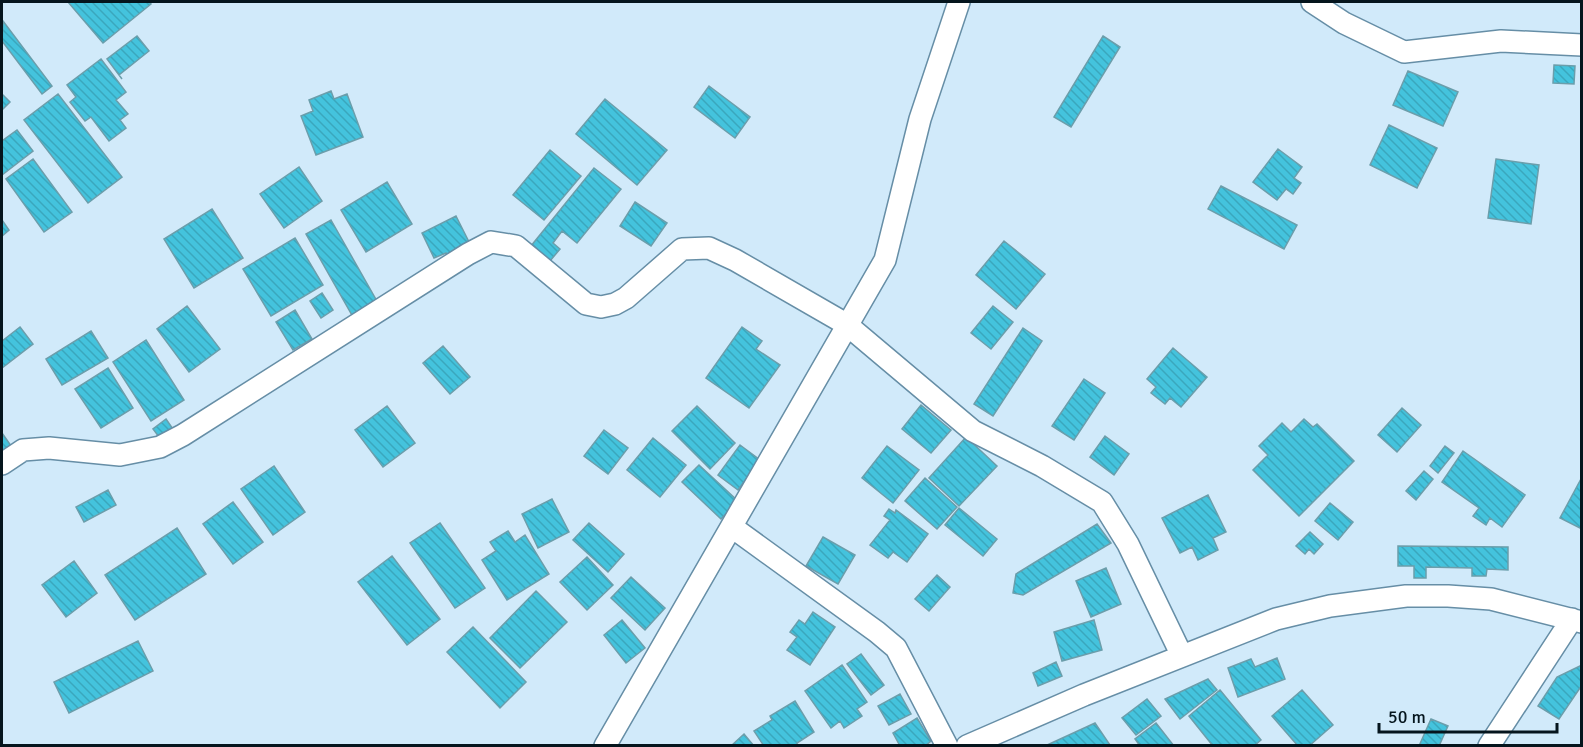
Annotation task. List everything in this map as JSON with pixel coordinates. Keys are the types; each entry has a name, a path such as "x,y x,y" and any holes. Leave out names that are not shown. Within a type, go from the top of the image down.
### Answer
{"street":[{"path":"605,746 846,324 885,260 920,119 959,2"},
{"path":"1312,2 1344,23 1404,51 1501,41 1581,45"},
{"path":"2,464 23,450 49,448 120,455 160,447 183,435 468,254 491,242 516,246 586,304 601,307 615,304 626,298 682,249 709,248 735,260 846,324 973,430 1042,466 1102,502 1128,544 1182,656"},
{"path":"732,527 896,648 947,746"},
{"path":"967,746 1276,618 1330,606 1406,596 1448,596 1491,599 1577,620 1489,746"}],"building":[{"path":"68,2 149,2 151,4 103,43"},
{"path":"3,21 52,86 42,94 2,41"},
{"path":"137,36 149,51 119,75 107,59"},
{"path":"1103,36 1120,47 1071,127 1054,117"},
{"path":"101,59 126,92 116,100 128,114 120,120 126,128 109,141 91,117 85,121 70,102 76,97 67,85"},
{"path":"1554,65 1575,66 1574,84 1553,83"},
{"path":"1408,71 1458,92 1443,126 1393,105"},
{"path":"709,86 750,117 735,138 694,107"},
{"path":"331,91 334,99 347,94 363,137 316,155 301,116 313,111 309,100"},
{"path":"2,94 10,102 2,110"},
{"path":"58,94 122,177 88,203 24,120"},
{"path":"605,99 667,150 637,185 576,134"},
{"path":"1389,125 1437,148 1417,188 1370,165"},
{"path":"17,130 33,151 2,175 2,141"},
{"path":"1278,149 1302,167 1294,178 1301,183 1293,194 1286,189 1277,200 1253,182"},
{"path":"550,150 581,176 544,220 513,195"},
{"path":"33,159 72,212 44,232 6,179"},
{"path":"1496,159 1539,165 1531,224 1488,218"},
{"path":"299,167 322,201 284,228 260,194"},
{"path":"594,168 621,189 577,243 562,231 553,243 560,249 550,261 531,246"},
{"path":"387,182 412,224 366,252 341,210"},
{"path":"1221,186 1297,225 1284,249 1208,209"},
{"path":"635,202 667,223 651,246 620,226"},
{"path":"212,209 243,258 194,288 164,239"},
{"path":"456,216 469,242 459,247 463,254 450,261 446,253 434,258 422,233"},
{"path":"2,220 9,230 2,236"},
{"path":"331,220 378,303 353,317 306,234"},
{"path":"295,238 323,285 271,316 243,269"},
{"path":"1004,241 1045,274 1016,309 976,275"},
{"path":"322,293 333,310 321,318 310,301"},
{"path":"187,306 220,349 189,372 157,329"},
{"path":"993,306 1013,322 991,349 971,333"},
{"path":"295,310 312,339 293,350 276,322"},
{"path":"20,327 33,344 2,368 2,341"},
{"path":"742,327 762,341 756,349 780,365 749,408 706,378"},
{"path":"1023,328 1042,341 993,416 974,404"},
{"path":"91,331 108,358 62,385 46,359"},
{"path":"146,340 184,400 151,421 113,362"},
{"path":"443,346 470,377 450,394 423,363"},
{"path":"1173,348 1207,377 1181,407 1170,398 1165,404 1151,393 1156,387 1147,379"},
{"path":"108,368 133,408 101,428 75,389"},
{"path":"1084,379 1105,393 1074,440 1052,426"},
{"path":"921,405 951,430 931,453 902,429"},
{"path":"387,406 415,443 383,467 355,430"},
{"path":"697,406 735,443 710,469 672,431"},
{"path":"1402,408 1421,425 1397,452 1378,435"},
{"path":"166,419 175,432 162,441 153,429"},
{"path":"1304,419 1313,427 1317,424 1354,461 1299,516 1253,470 1268,455 1259,446 1282,423 1291,432"},
{"path":"604,430 628,448 608,474 584,456"},
{"path":"2,433 14,450 2,459"},
{"path":"1105,436 1129,454 1114,475 1090,457"},
{"path":"966,437 997,466 959,506 929,478"},
{"path":"653,438 686,465 660,497 627,470"},
{"path":"740,445 760,460 738,490 718,475"},
{"path":"887,446 919,470 893,503 862,478"},
{"path":"1445,446 1454,453 1438,473 1430,466"},
{"path":"1463,451 1525,495 1502,527 1490,518 1486,525 1473,516 1479,508 1442,482"},
{"path":"699,465 738,501 721,519 682,482"},
{"path":"274,466 305,512 273,535 241,489"},
{"path":"1424,471 1433,479 1416,500 1406,491"},
{"path":"1582,477 1582,529 1560,518"},
{"path":"925,478 957,507 937,529 905,501"},
{"path":"108,490 116,505 84,522 76,507"},
{"path":"1208,495 1226,532 1213,538 1218,550 1198,560 1192,547 1180,553 1162,518"},
{"path":"552,499 569,532 538,548 522,514"},
{"path":"233,502 263,542 233,564 203,524"},
{"path":"1330,503 1353,522 1338,540 1315,521"},
{"path":"959,508 997,539 983,556 945,525"},
{"path":"889,509 895,513 896,510 928,534 907,562 893,552 888,558 870,545 890,520 884,516"},
{"path":"440,523 485,588 455,608 410,543"},
{"path":"589,523 624,554 608,572 573,540"},
{"path":"1097,524 1111,543 1023,595 1013,593 1016,574"},
{"path":"177,528 206,574 135,620 105,575"},
{"path":"508,531 515,542 525,535 549,574 507,600 482,560 496,551 490,542"},
{"path":"1310,532 1323,544 1314,554 1309,549 1305,554 1296,546"},
{"path":"823,537 855,555 838,584 806,566"},
{"path":"1398,546 1508,547 1508,570 1487,569 1486,576 1472,576 1472,568 1426,567 1426,578 1414,578 1414,566 1398,566"},
{"path":"392,556 440,619 407,645 358,582"},
{"path":"587,557 613,585 587,610 560,582"},
{"path":"74,561 97,593 66,617 42,585"},
{"path":"1106,568 1121,604 1091,617 1076,581"},
{"path":"937,575 950,587 929,611 915,599"},
{"path":"631,577 665,608 645,630 611,598"},
{"path":"536,591 567,622 520,668 490,638"},
{"path":"813,612 835,627 810,665 787,650 797,637 790,632 799,620 805,624"},
{"path":"622,620 645,648 626,663 604,635"},
{"path":"1094,620 1102,650 1062,661 1054,632"},
{"path":"473,627 526,682 500,708 447,652"},
{"path":"138,641 153,671 69,713 54,682"},
{"path":"861,654 884,685 871,695 847,664"},
{"path":"1277,658 1285,679 1238,697 1228,668 1251,659 1255,667"},
{"path":"1056,662 1062,676 1038,686 1033,673"},
{"path":"842,665 867,702 857,709 862,716 844,728 840,721 831,728 805,691"},
{"path":"1582,665 1582,685 1559,719 1538,706 1557,677"},
{"path":"1208,679 1217,690 1180,719 1165,699"},
{"path":"1220,690 1261,740 1254,746 1213,746 1189,716"},
{"path":"1302,690 1333,725 1309,746 1298,746 1272,716"},
{"path":"900,694 911,714 889,725 878,706"},
{"path":"1147,699 1161,716 1136,735 1122,718"},
{"path":"795,701 814,732 797,743 798,746 764,746 754,731 772,720 770,716"},
{"path":"917,718 931,741 925,746 900,746 893,733"},
{"path":"1431,719 1448,726 1439,746 1419,746"},
{"path":"1095,723 1110,745 1045,746"},
{"path":"1156,723 1174,746 1140,746 1135,739"},
{"path":"744,734 754,746 731,746"}]}
